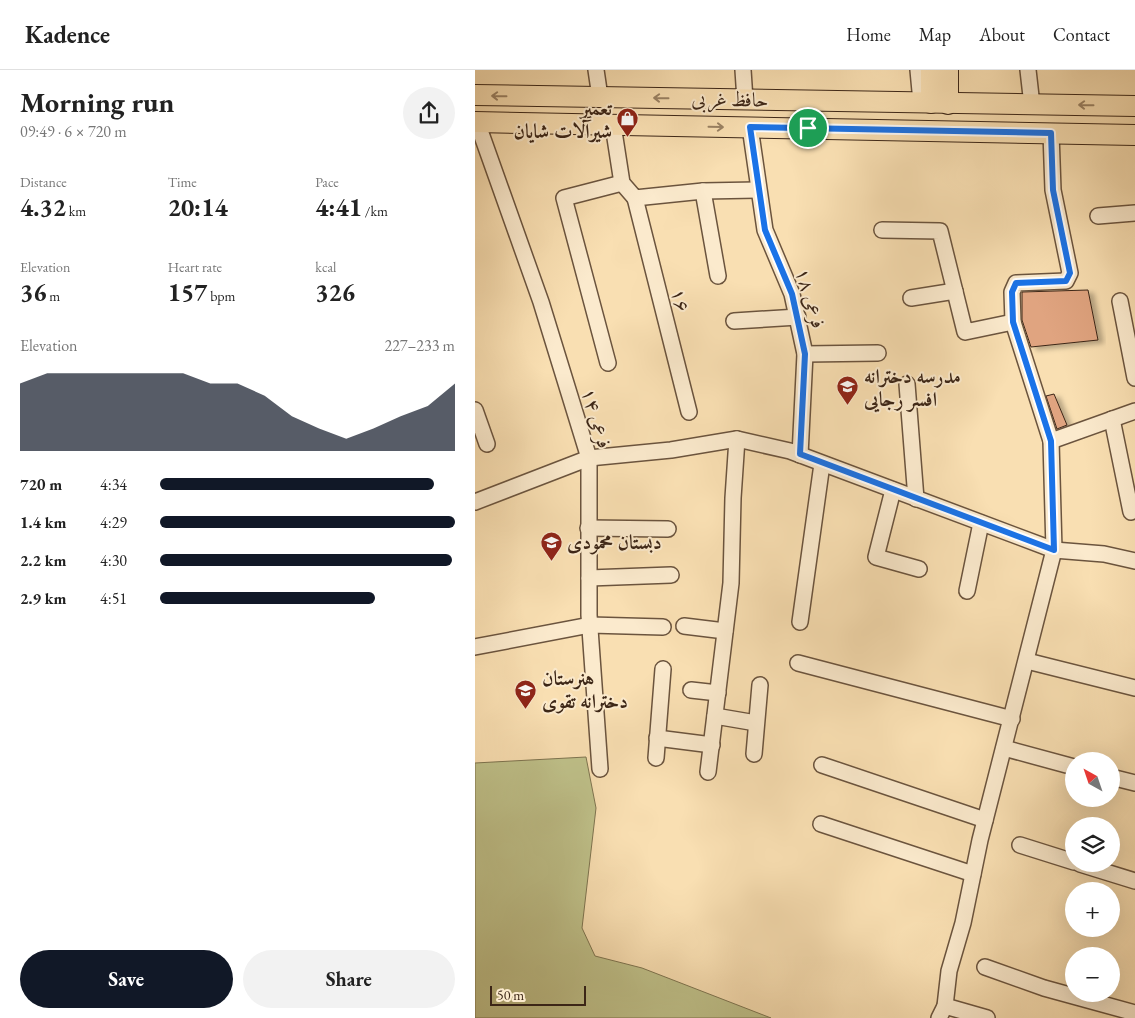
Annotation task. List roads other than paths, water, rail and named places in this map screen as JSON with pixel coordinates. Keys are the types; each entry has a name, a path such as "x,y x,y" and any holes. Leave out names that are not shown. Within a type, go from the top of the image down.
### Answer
{"main road":[{"path":"927,103 931,70"},
{"path":"902,130 896,117 899,109 927,103 948,70"},
{"name":"حافظ غربی","path":"475,95 1135,106"},
{"path":"866,130 873,119 874,113 867,102"},
{"name":"حافظ غربی","path":"476,122 1135,135"}],"street":[{"path":"596,70 600,97"},
{"path":"743,70 745,100"},
{"path":"918,70 927,103"},
{"path":"1028,70 1033,104"},
{"name":"فرعی ۱۴","path":"476,122 541,302 589,458 590,624 600,769"},
{"name":"۱۶","path":"613,125 628,191 689,412"},
{"name":"فرعی ۱۸","path":"750,127 757,190 765,230 781,264 797,317 805,354 800,454"},
{"path":"987,1018 942,1012 949,971 963,923 985,820 1054,550 1051,441 1013,322 1012,292 1016,283 1066,281 1070,273 1053,190 1051,133"},
{"path":"608,363 564,198 628,191 757,190"},
{"path":"703,191 718,276"},
{"path":"1098,216 1135,213"},
{"path":"883,230 940,231 965,332 1013,322"},
{"path":"911,298 955,291"},
{"path":"1120,301 1135,378"},
{"path":"734,321 797,317"},
{"path":"805,354 878,352"},
{"path":"907,384 916,499"},
{"path":"475,410 487,444"},
{"path":"1051,441 1135,411"},
{"path":"1112,419 1131,512"},
{"path":"708,772 731,583 733,498 737,439"},
{"path":"475,502 589,458 671,450 737,439 800,454 822,464 1054,550 1104,554 1135,561"},
{"path":"800,622 822,464"},
{"path":"893,490 876,557 919,569"},
{"path":"967,591 981,523"},
{"path":"588,528 668,529"},
{"path":"589,578 671,575"},
{"path":"475,647 590,624 663,627"},
{"path":"684,626 725,631"},
{"path":"1027,660 1135,688"},
{"path":"798,663 1012,719"},
{"path":"656,758 663,669"},
{"path":"754,754 760,685"},
{"path":"691,690 719,693"},
{"path":"715,716 757,723"},
{"path":"657,738 712,745"},
{"path":"1004,748 1065,765"},
{"path":"822,765 985,820"},
{"path":"1120,780 1135,784"},
{"path":"821,824 973,874"},
{"path":"1020,845 1065,859"},
{"path":"1106,872 1135,881"},
{"path":"985,968 1044,988 1135,1013"}],"place":[{"name":"تعمیر شیرآلات شایان","path":"628,138"},
{"name":"مدرسه دخترانه افسر رجایی","path":"848,406"},
{"name":"دبستان محمودی","path":"551,561"},
{"name":"هنرستان دخترانه تقوی","path":"526,709"}]}
